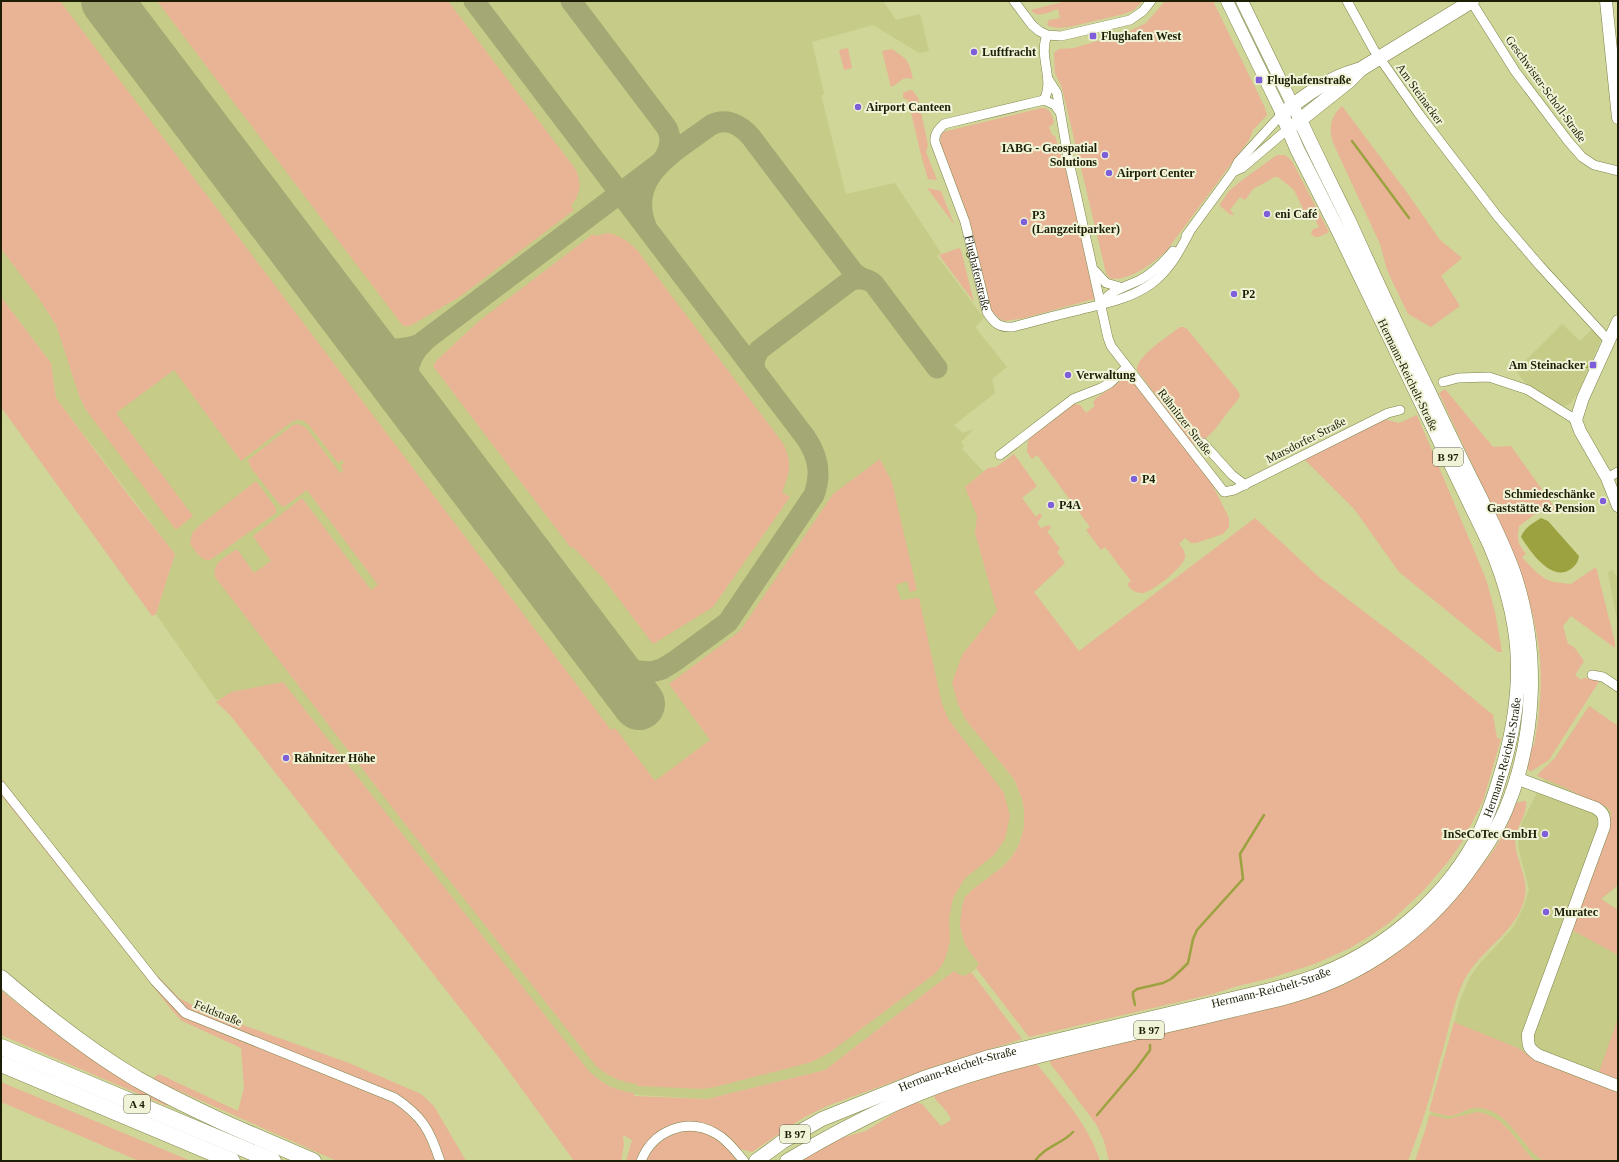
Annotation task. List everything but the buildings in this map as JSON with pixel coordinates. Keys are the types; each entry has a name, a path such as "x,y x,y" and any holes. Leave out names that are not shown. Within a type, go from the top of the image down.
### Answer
{"highway":[{"path":"1,978 61,1028 136,1078 195,1109 313,1161"},
{"name":"A 4","path":"1,1047 273,1161"},
{"name":"A 4","path":"1,1064 232,1161"}],"main road":[{"name":"Flughafenstraße","path":"1300,120 1349,81 1361,69 1471,1"},
{"name":"Flughafenstraße","path":"1288,110 1324,83 1343,74 1361,69"},
{"name":"Hermann-Reichelt-Straße","path":"756,1161 789,1138 822,1119 924,1078 989,1057 1294,984 1325,973 1353,959 1392,935 1411,919 1438,892 1457,869 1471,848 1484,822 1496,792 1514,722 1519,667 1513,616 1502,574 1487,538 1338,230 1297,149 1288,129 1288,110"},
{"name":"Hermann-Reichelt-Straße","path":"787,1161 855,1122 920,1092 984,1070 1296,995 1347,975 1381,956 1419,927 1452,893 1481,854 1495,832 1506,810 1516,778 1527,729 1530,702 1527,629 1515,577 1494,526 1300,120"},
{"path":"1501,773 1516,778"}],"street":[{"path":"1014,1 1035,28 1047,34 1061,36 1130,20 1143,12 1151,1"},
{"name":"Hermann-Reichelt-Straße","path":"1227,1 1288,110 1300,120"},
{"name":"Hermann-Reichelt-Straße","path":"1242,1 1288,110"},
{"name":"Am Steinacker","path":"1347,1 1379,57 1419,114 1498,217 1608,341"},
{"name":"Geschwister-Scholl-Straße","path":"1471,1 1515,71 1568,141 1582,157 1594,165 1618,171"},
{"path":"1606,1 1618,118"},
{"path":"1047,34 1044,46 1044,55 1048,79 1048,90 1044,100 1055,105 1059,111"},
{"path":"1048,79 1057,93 1068,157 1093,269 1106,283 1120,287"},
{"name":"Flughafenstraße","path":"1044,100 944,124 938,129 934,136 965,222 987,312 995,323 1001,326 1013,327 1127,297 1151,284 1169,266 1210,201 1233,172 1238,162 1288,110"},
{"name":"Flughafenstraße","path":"1233,172 1242,168 1300,120"},
{"name":"Flughafenstraße","path":"1100,304 1120,287 1150,274 1167,259 1189,233"},
{"name":"Rähnitzer Straße","path":"1093,269 1109,342 1224,492"},
{"path":"1618,321 1583,398 1576,420 1580,431 1607,478 1618,506"},
{"path":"1000,455 1073,399 1106,386 1127,367"},
{"path":"1443,382 1458,378 1489,377 1528,390 1576,420"},
{"name":"Marsdorfer Straße","path":"1224,492 1234,490 1245,485 1388,413 1400,410"},
{"path":"1203,442 1232,475 1245,485"},
{"path":"1607,478 1618,472"},
{"path":"1592,674 1603,677 1618,687"},
{"path":"1516,778 1596,808 1602,812 1605,819 1604,827 1528,1034 1528,1044 1538,1055 1618,1086"},
{"name":"Feldstraße","path":"1,786 155,981 185,1013 395,1098 417,1115 433,1141 440,1161"},
{"path":"641,1161 646,1150 658,1137 677,1128 692,1127 704,1128 715,1132 724,1139 744,1161"}],"shaded area":[{"path":"1,1 883,1 896,20 920,14 929,51 919,53 873,25 812,42 824,94 821,95 846,194 895,183 941,253 937,256 984,318 975,327 1007,367 992,379 995,393 954,425 962,433 974,429 961,442 964,446 962,449 984,472 996,472 1065,563 1011,613 965,719 1014,779 1022,799 1024,810 1024,827 1019,845 1011,858 1001,868 973,889 960,925 964,942 979,964 978,967 966,976 962,976 954,971 825,1070 707,1099 623,1094 592,1080 276,688 216,700 156,614 175,554 56,398 51,363 1,297"},
{"path":"1,1 60,1 611,730 615,728 655,781 710,740 669,684 740,631 833,494 880,459 892,482 917,590 910,592 907,581 896,585 901,600 919,598 942,704 949,720 1004,793 1010,816 1005,839 994,855 965,878 953,898 949,919 950,940 948,950 944,962 936,973 829,1053 812,1062 702,1089 637,1086 637,1084 626,1082 610,1076 596,1066 394,810 215,577 216,567 221,560 237,549 254,573 271,561 253,536 302,498 371,590 378,585 307,490 284,507 280,505 251,468 248,460 293,425 300,424 308,430 340,473 343,471 341,466 344,462 342,460 338,463 308,424 299,420 290,423 241,461 174,370 116,413 193,516 175,529 86,410 80,398 56,325 38,297 1,249"},
{"path":"157,1 448,1 576,170 579,180 579,189 571,206 574,210 461,296 410,326 403,326"},
{"path":"1066,1 1143,1 1134,10 1124,14 1069,27 1057,28 1048,26 1047,24 1049,20 1060,18 1058,9 1040,14 1036,14 1031,10"},
{"path":"1165,1 1213,1 1267,115 1253,130 1249,140 1167,250 1148,266 1132,275 1124,278 1109,278 1106,273 1062,88 1055,73 1054,53 1059,49 1074,48 1128,32 1146,23"},
{"path":"848,48 852,68 844,70 839,50"},
{"path":"892,49 907,61 913,79 903,79 891,87 882,51"},
{"path":"910,90 913,91 918,98 928,145 926,152 937,180 928,179 908,100 903,98 903,93"},
{"path":"1342,106 1408,194 1440,240 1462,258 1441,276 1460,306 1431,327 1408,314 1387,270 1380,244 1334,145 1331,134 1331,124 1338,110"},
{"name":"P3 (Langzeitparker)","path":"1042,108 1049,111 1053,117 1054,123 1049,127 1052,135 1055,136 1072,190 1095,297 1094,299 1024,318 1005,321 1000,319 991,311 971,225 946,161 940,142 941,136 943,132"},
{"path":"1277,155 1285,155 1292,161 1329,232 1319,237 1315,237 1311,234 1312,230 1319,227 1310,208 1304,211 1294,190 1278,177 1275,177 1253,189 1245,200 1240,197 1230,210 1234,214 1231,215 1220,206 1229,191"},
{"path":"927,188 941,191 954,224"},
{"path":"608,233 624,239 637,250 782,442 789,462 787,479 782,492 790,497 713,607 653,644 603,578 573,547 571,548 433,366 437,360 479,321 593,234 595,236"},
{"path":"959,248 961,250 974,302 939,255"},
{"path":"1,297 51,363 56,398 126,492 175,554 156,614 152,616 1,407"},
{"path":"1562,324 1580,341 1593,328 1602,338 1577,394 1571,403 1565,406 1558,406 1531,390 1517,372 1524,366 1525,361"},
{"path":"1180,327 1187,329 1240,395 1238,400 1208,437 1195,445 1190,442 1137,370 1141,359 1147,353"},
{"name":"P4","path":"1126,375 1129,375 1212,484 1229,518 1229,527 1223,534 1196,543 1191,543 1185,538 1179,544 1184,550 1185,557 1179,567 1160,584 1143,593 1135,592 1127,584 1131,581 1105,547 1101,550 1086,530 1090,527 1037,455 1032,459 1027,452 1028,441 1031,437 1074,404 1080,405 1086,413 1095,406 1093,402 1096,399 1123,379"},
{"path":"1445,389 1493,447 1511,446 1555,508 1550,514 1538,512 1519,526 1518,541 1526,554 1522,557 1536,572 1553,582 1571,584 1596,567 1615,642 1615,648 1571,616 1563,626 1568,644 1574,647 1584,661 1575,675 1581,680 1584,678 1600,680 1549,760 1530,772 1527,766 1527,759 1530,745 1534,746 1538,722 1541,685 1539,649 1536,629 1525,588 1511,549 1439,393"},
{"path":"1417,415 1486,579 1495,612 1502,652 1498,652 1399,572 1355,510 1305,460 1384,419 1399,423"},
{"path":"1014,454 1037,486 1022,498 1036,517 1040,513 1042,516 1037,523 1041,528 1049,525 1051,528 1047,531 1060,549 1057,552 1065,563 1034,592 1079,651 1255,518 1320,578 1421,655 1493,715 1497,738 1501,739 1483,801 1462,842 1450,859 1424,890 1389,923 1350,948 1317,963 1271,978 1213,994 1029,1037 976,968 979,964 964,942 960,925 962,906 965,897 973,889 1001,868 1011,858 1019,845 1024,827 1024,810 1022,799 1014,779 965,719 958,704 952,683 962,655 997,611 975,533 977,516 965,487 988,468 996,467"},
{"path":"256,481 276,508 276,513 210,560 201,557 190,544 192,533"},
{"path":"1541,518 1548,521 1579,556 1578,560 1571,569 1563,572 1556,572 1549,569 1542,564 1521,537 1527,528"},
{"path":"1613,570 1618,579 1618,625 1608,572"},
{"path":"283,682 588,1070 609,1086 634,1093 634,1096 707,1099 825,1070 954,971 962,976 971,972 1022,1039 936,1066 827,1106 803,1118 752,1152 737,1148 724,1134 678,1124 638,1161 626,1161 632,1140 623,1135 624,1145 621,1161 574,1161 500,1059 230,715 216,702 231,692"},
{"path":"1589,706 1618,726 1618,885 1601,899 1618,910 1618,1161 1501,1161 1427,1120 1432,1110 1460,1000 1470,977 1480,963 1512,929 1523,909 1529,889 1519,851 1518,838 1522,822 1555,758"},
{"path":"1589,706 1618,726 1618,885 1601,899 1618,910 1618,955 1572,930 1610,825 1611,812 1607,807 1599,803 1537,776 1555,758"},
{"path":"1,778 140,958 179,998 201,1010 349,1063 421,1094 434,1106 466,1161 337,1161 152,1079 159,1074 238,1111 244,1088 241,1048 182,1021 171,1009 1,795"},
{"path":"1526,801 1526,806 1517,831 1515,842 1517,855 1525,882 1525,896 1521,909 1505,932 1467,974 1461,987 1452,1014 1426,1111 1408,1161 1109,1161 1104,1141 1096,1124 1050,1063 1051,1059 1322,992 1476,871 1484,863 1500,840 1516,803"},
{"path":"1,990 20,1006 61,1035 167,1103 167,1106 1,1035"},
{"path":"1618,1018 1618,1080 1599,1072"},
{"path":"1454,1022 1518,1048 1530,1056 1618,1092 1618,1161 1543,1161 1528,1147 1507,1122 1490,1111 1480,1108 1472,1108 1451,1116 1429,1111"},
{"path":"1037,1064 1081,1122 1089,1135 1100,1161 797,1161 824,1143 866,1131 913,1101 922,1104 941,1126 951,1120 948,1113 934,1097 935,1095 990,1075"},
{"path":"1,1082 191,1161 139,1161 1,1102"},
{"path":"1477,1112 1487,1114 1503,1124 1535,1161 1415,1161 1430,1115 1448,1119"},
{"path":"682,1130 700,1130 719,1138 737,1161 645,1161 660,1142"}],"waterway":[{"path":"1352,141 1409,218"},
{"path":"1579,363 1588,367"},
{"path":"1135,1005 1133,992 1137,989 1163,983 1171,979 1188,963 1193,939 1197,930 1243,879 1240,854 1264,815"},
{"path":"1097,1115 1136,1069 1150,1050 1150,1045"},
{"path":"1035,1161 1043,1152 1064,1140 1073,1132"}],"taxiway":[{"path":"474,1 806,438 818,465 818,480 814,495 728,622 675,661 662,669 651,672 628,670 610,661 595,645"},
{"path":"357,331 370,342 386,348 395,349 412,347 420,344 660,163 666,155 670,142 667,128 571,1"},
{"path":"646,226 642,208 643,192 649,178 658,166 670,155 711,125 728,122 743,129 751,137 854,273 863,279"},
{"path":"755,371 754,361 759,350 850,281 860,279 869,280 874,284 937,368"},
{"path":"416,410 412,402 407,383 409,365 413,356 424,342"}],"runway":[{"path":"107,1 639,704"}],"place":[{"name":"Flughafen West","path":"1093,36"},
{"name":"Luftfracht","path":"974,52"},
{"name":"Flughafenstraße","path":"1259,80"},
{"name":"Airport Canteen","path":"858,107"},
{"name":"IABG - Geospatial Solutions","path":"1105,155"},
{"name":"Airport Center","path":"1109,173"},
{"name":"eni Café","path":"1267,214"},
{"name":"P3 (Langzeitparker)","path":"1024,222"},
{"name":"P2","path":"1234,294"},
{"name":"Am Steinacker","path":"1593,365"},
{"name":"Verwaltung","path":"1068,375"},
{"name":"P4","path":"1134,479"},
{"name":"Schmiedeschänke Gaststätte & Pension","path":"1603,501"},
{"name":"P4A","path":"1051,505"},
{"name":"Rähnitzer Höhe","path":"286,758"},
{"name":"InSeCoTec GmbH","path":"1545,834"},
{"name":"Muratec","path":"1546,912"}]}
